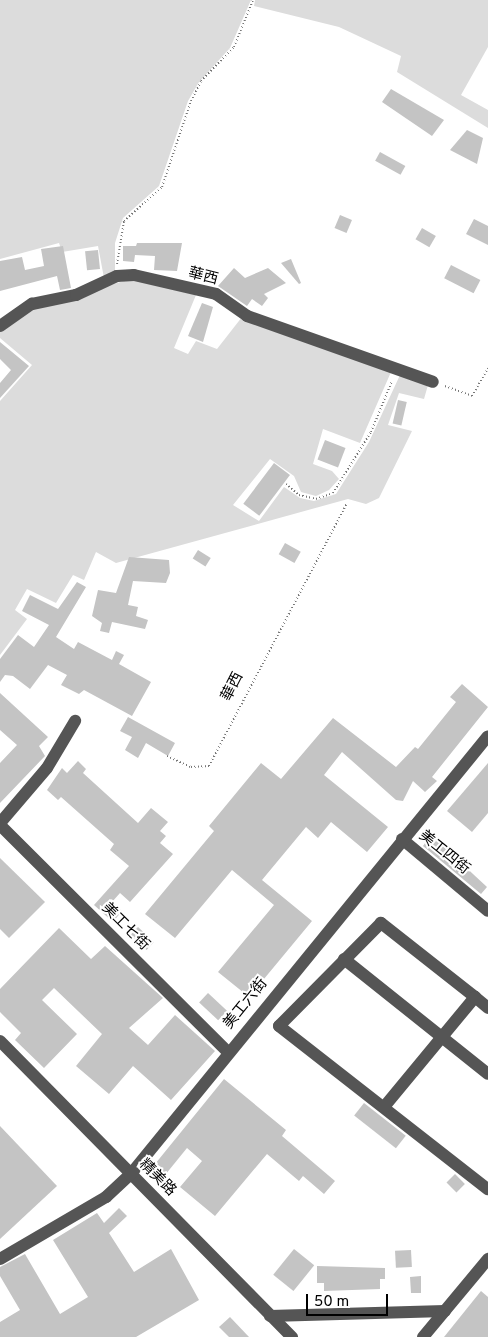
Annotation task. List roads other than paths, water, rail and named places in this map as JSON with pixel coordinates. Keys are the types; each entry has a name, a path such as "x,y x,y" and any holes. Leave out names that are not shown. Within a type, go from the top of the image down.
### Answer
{"street":[{"name":"華西","path":"0,326 32,304 76,295 117,276 134,276 216,294 246,316 433,382"},
{"path":"0,824 47,768 75,721"},
{"name":"美工六街","path":"0,1259 106,1197 130,1175 228,1052 488,736"},
{"name":"美工七街","path":"0,824 228,1052"},
{"name":"美工四街","path":"402,840 488,910"},
{"path":"488,1008 382,923 279,1026 488,1189"},
{"path":"344,960 488,1074"},
{"path":"384,1107 474,997"},
{"name":"精美路","path":"0,1041 130,1175 292,1337"},
{"path":"423,1337 488,1259"},
{"path":"270,1316 445,1311"}]}
